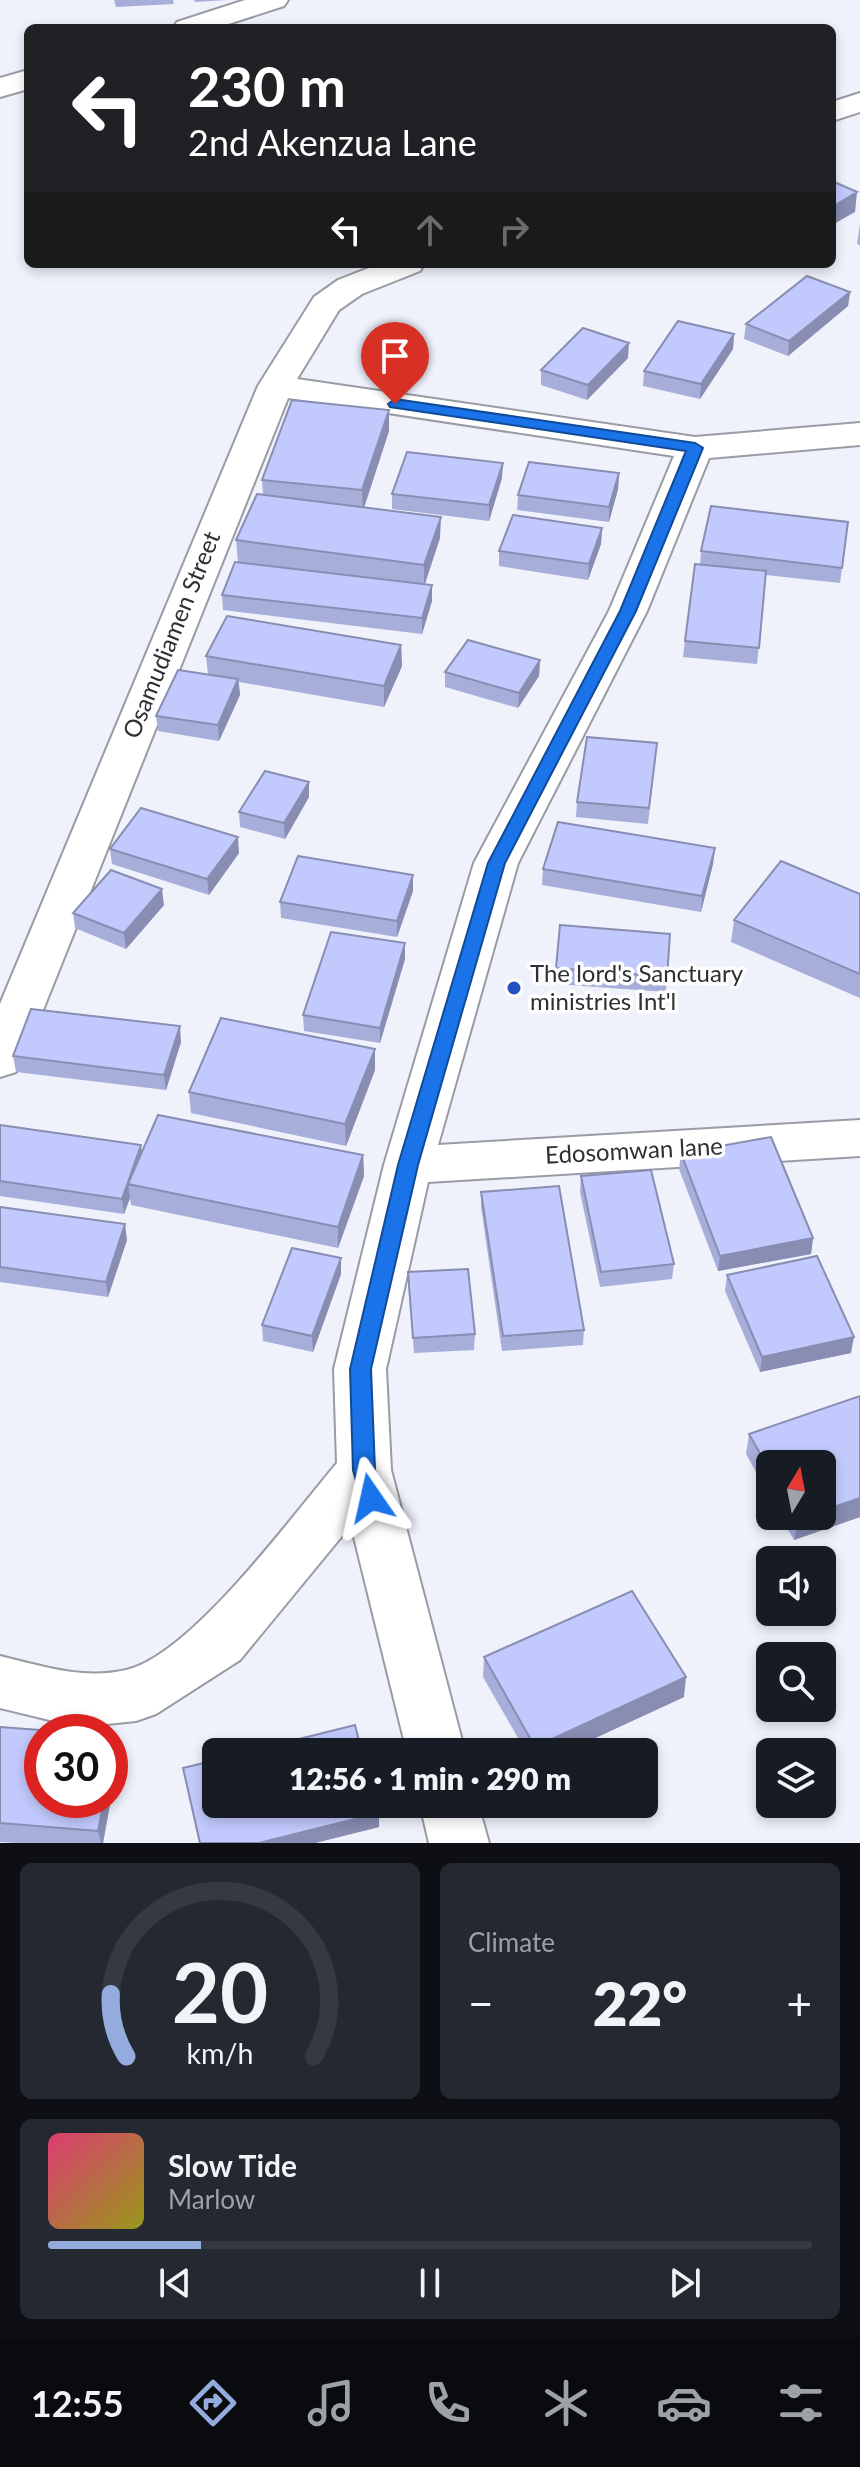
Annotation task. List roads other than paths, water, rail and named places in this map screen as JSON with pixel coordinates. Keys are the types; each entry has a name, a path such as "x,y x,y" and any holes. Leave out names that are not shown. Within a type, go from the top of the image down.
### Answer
{"street":[{"path":"199,24 274,0"},
{"path":"0,88 24,80"},
{"path":"836,111 860,102"},
{"name":"Osamudiamen Street","path":"0,1060 275,386 326,304 350,287 398,268"},
{"path":"275,386 695,448 860,434"},
{"path":"432,1738 364,1470 360,1369 408,1165 496,863 628,611 695,448"},
{"name":"Edosomwan lane","path":"408,1165 860,1138"},
{"path":"0,1682 78,1701 136,1695 180,1670 220,1642 364,1470"},
{"path":"453,1818 459,1843"}],"place":[{"name":"The lord's Sanctuary ministries Int'l","path":"514,988"}]}
